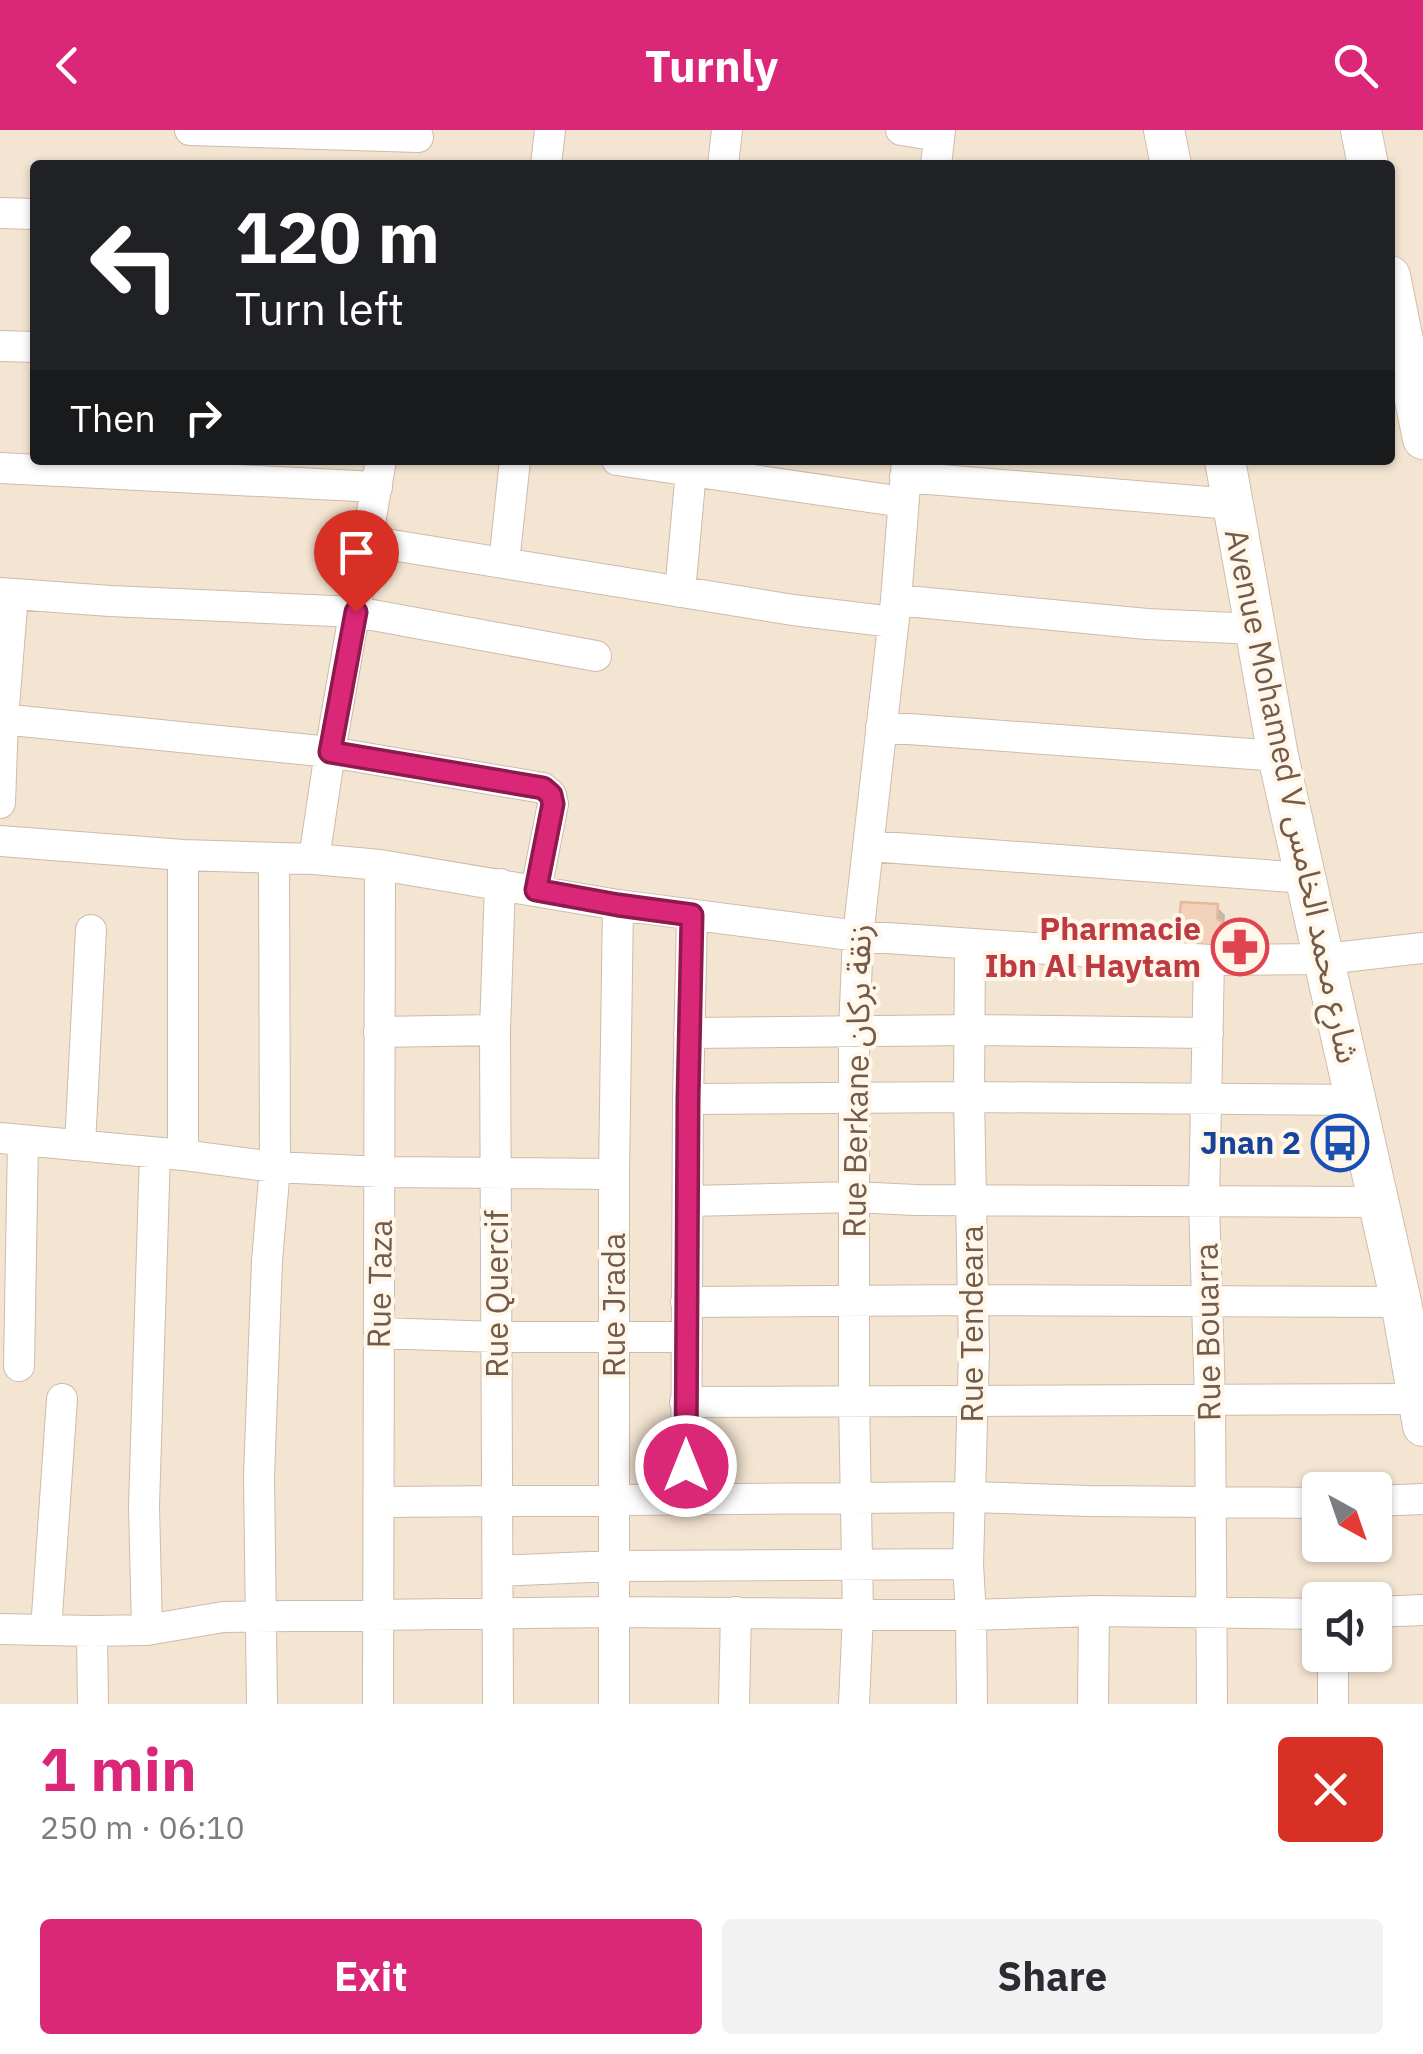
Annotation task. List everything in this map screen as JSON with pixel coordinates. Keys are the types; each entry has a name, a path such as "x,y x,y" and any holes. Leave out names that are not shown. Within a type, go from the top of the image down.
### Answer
{"street":[{"path":"190,130 417,144"},
{"path":"547,160 550,130"},
{"path":"725,160 728,130"},
{"path":"902,130 938,144"},
{"path":"1164,130 1170,160"},
{"path":"1360,130 1367,160"},
{"path":"0,213 30,214"},
{"path":"1395,301 1423,439"},
{"path":"0,346 30,347"},
{"path":"504,563 514,465"},
{"path":"680,592 691,465 1232,504"},
{"name":"Avenue Mohamed V شارع محمد الخامس","path":"1226,465 1278,756 1401,1302 1421,1412"},
{"path":"0,468 379,473 314,859"},
{"name":"Rue Berkane زنقة بركان","path":"854,1704 858,1614 853,1300 858,936 905,480"},
{"path":"368,541 680,592 894,611 1256,629"},
{"path":"0,804 7,594 356,612 596,656"},
{"path":"1,719 330,752 548,790 553,804 536,890"},
{"path":"881,727 1278,756"},
{"path":"0,842 380,865 618,905 858,936 1208,960 1325,959 1423,948"},
{"path":"869,846 1305,878"},
{"path":"148,1630 144,1506 151,1319 169,1154 184,854"},
{"path":"262,1704 262,1377 275,1166 274,858"},
{"name":"Rue Taza","path":"378,1704 380,865"},
{"name":"Rue Quercif","path":"498,1704 495,1030 500,884"},
{"name":"Rue Jrada","path":"614,1704 618,905"},
{"path":"686,1498 692,915"},
{"path":"80,1145 90,930"},
{"name":"Rue Tendeara","path":"970,944 968,1097 974,1300 968,1564 972,1704"},
{"name":"Rue Bouarra","path":"1208,960 1204,1202 1212,1704"},
{"path":"379,1032 495,1030"},
{"path":"689,1032 1208,1032"},
{"path":"688,1099 1356,1100"},
{"path":"19,1366 12,1140 275,1166 381,1172 614,1174"},
{"path":"688,1200 854,1197 1378,1202"},
{"path":"686,1302 1401,1302"},
{"path":"379,1334 686,1337"},
{"path":"46,1630 62,1399"},
{"path":"685,1402 1210,1400 1421,1412"},
{"path":"379,1502 971,1496 1302,1503"},
{"path":"1392,1499 1423,1498"},
{"path":"499,1571 614,1566 968,1564"},
{"path":"1392,1611 1423,1610"},
{"path":"1093,1704 1094,1611"},
{"path":"0,1629 148,1630 212,1618 262,1616 612,1612 1302,1614"},
{"path":"734,1704 736,1612"},
{"path":"92,1632 93,1704"},
{"path":"1332,1672 1333,1704"}],"shaded area":[{"path":"0,130 1423,130 1423,1704 0,1704"}],"building":[{"path":"1181,902 1218,904 1217,919 1222,921 1218,937 1225,938 1223,956 1176,954"}],"place":[{"name":"Pharmacie Ibn Al Haytam","path":"1240,947"},
{"name":"Jnan 2","path":"1340,1143"}],"route":[{"path":"356,612 330,752 548,790 553,804 536,890 692,915 686,1466"}]}
